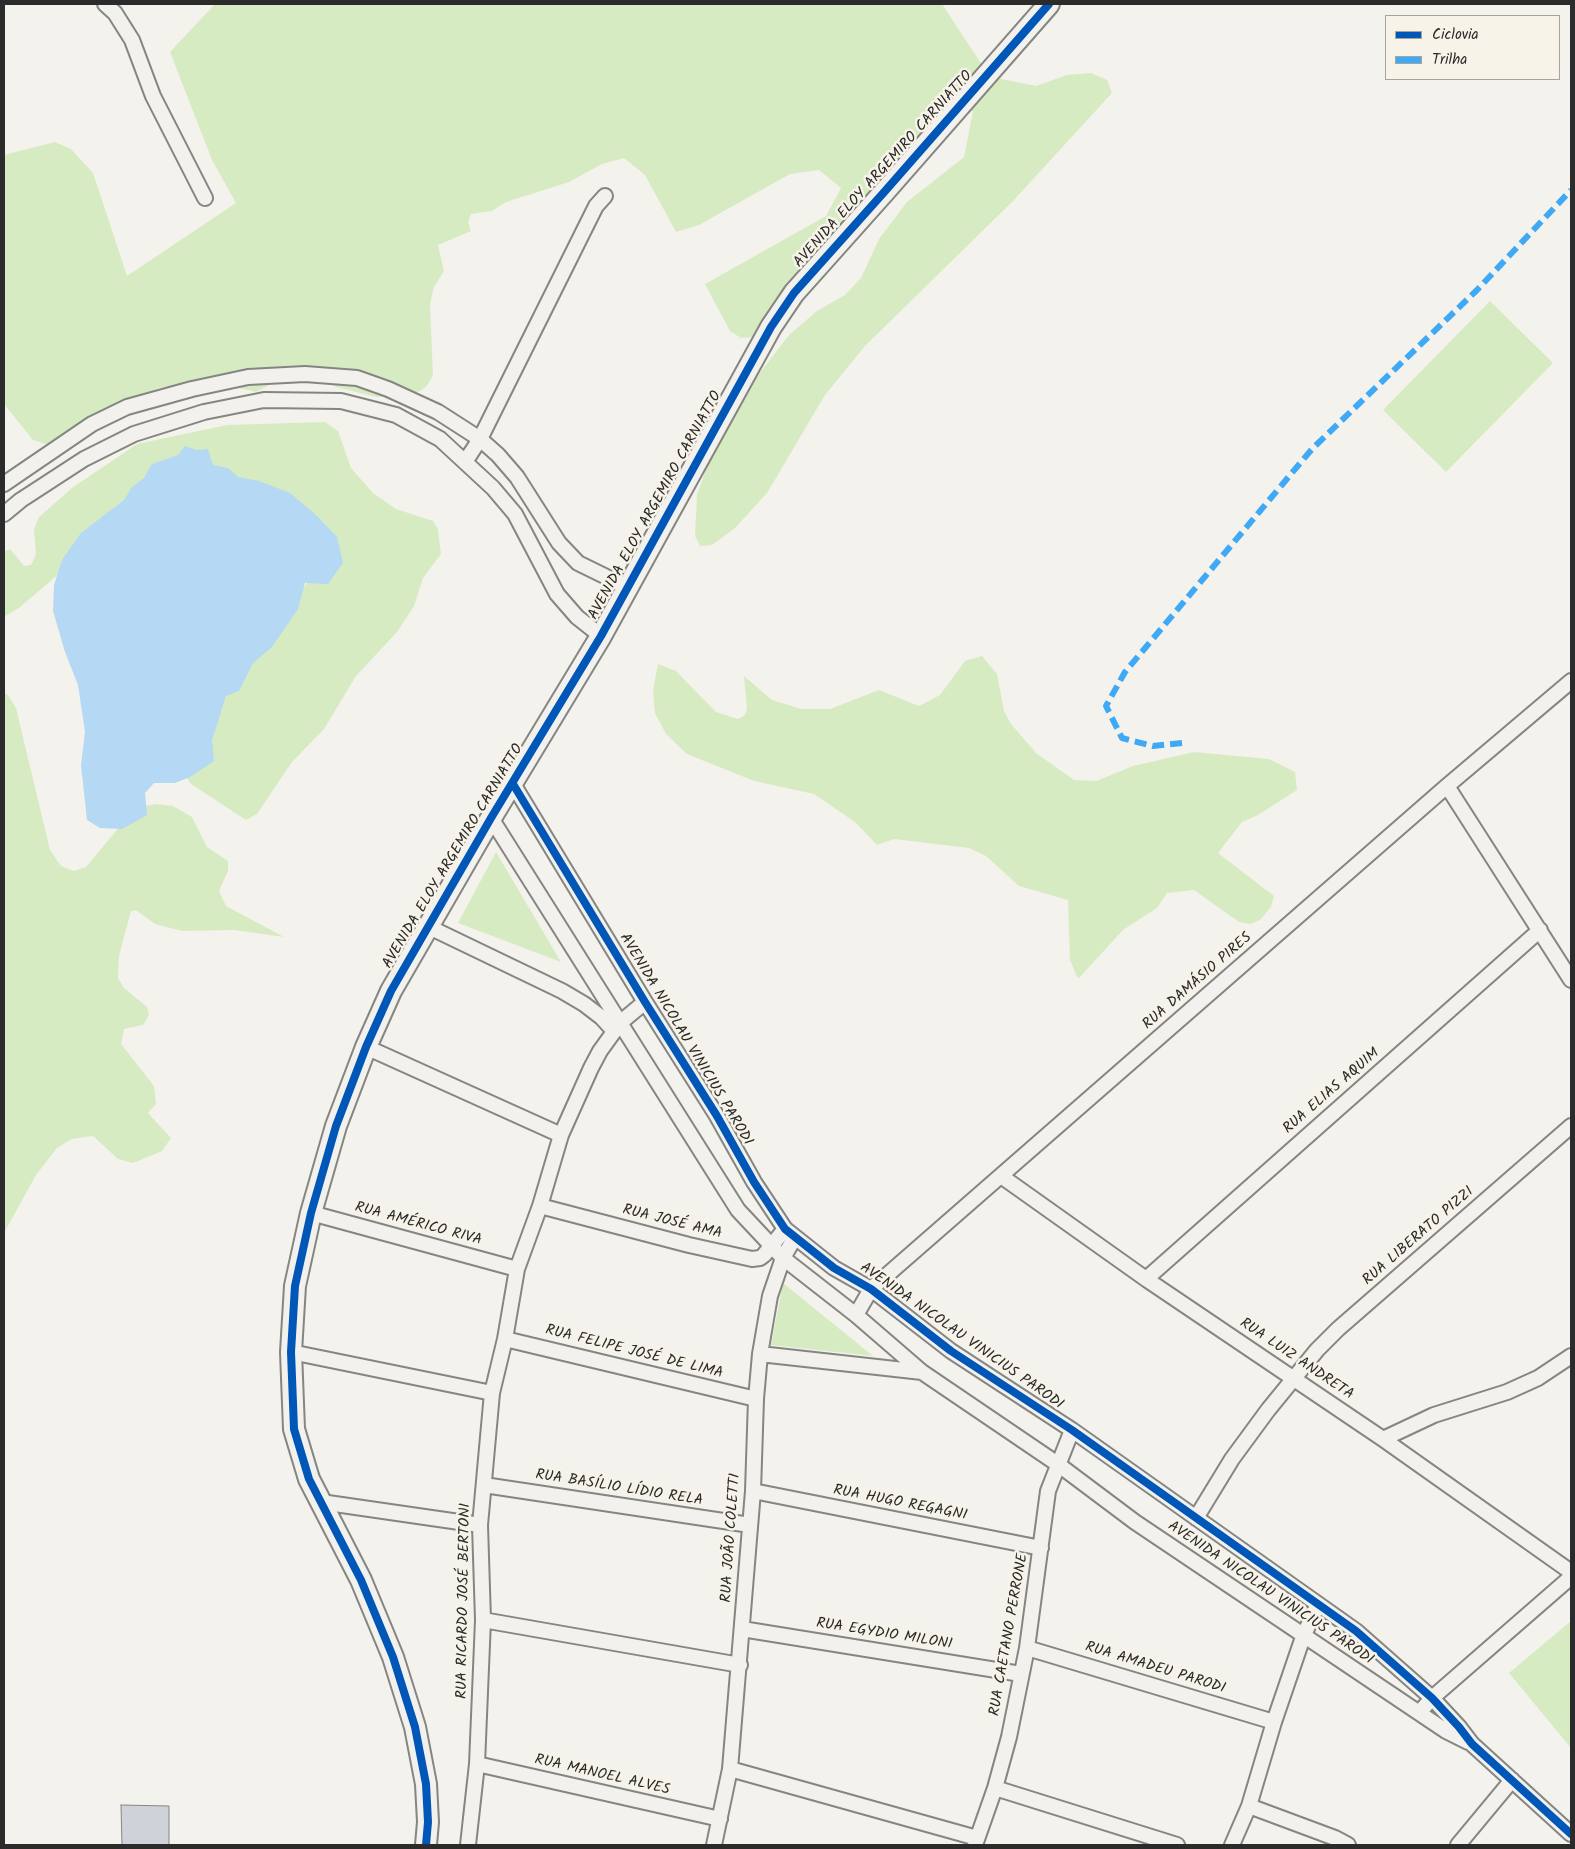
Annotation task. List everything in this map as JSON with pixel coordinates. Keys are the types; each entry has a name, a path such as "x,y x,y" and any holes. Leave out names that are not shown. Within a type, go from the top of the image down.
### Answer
{"street":[{"path":"106,4 115,13 132,40 154,96 205,198"},
{"name":"AVENIDA ELOY ARGEMIRO CARNIATTO","path":"426,1845 428,1822 426,1784 415,1727 393,1657 364,1589 309,1479 294,1428 291,1352 295,1286 311,1213 336,1126 366,1047 391,991 491,818 601,636 771,327 794,293 1049,4"},
{"path":"465,462 480,439 596,206 605,196"},
{"path":"4,484 92,424 127,407 192,389 248,377 305,374 357,378 388,389 438,412 480,439 498,455 517,477 559,543 578,563 627,587"},
{"path":"4,514 84,459 134,434 204,412 264,400 341,401 396,414 440,439 493,488 515,514 557,594 577,617 601,636"},
{"name":"RUA DAMÁSIO PIRES","path":"856,1315 871,1289 1447,786 1571,682"},
{"name":"AVENIDA NICOLAU VINICIUS PARODI","path":"513,784 645,1002 717,1116 754,1182 790,1233 834,1268 871,1289 951,1351 1072,1430 1356,1631 1432,1698 1459,1726 1472,1744 1571,1834"},
{"path":"1447,786 1571,980"},
{"name":"AVENIDA NICOLAU VINICIUS PARODI","path":"491,818 618,1027 738,1210 782,1258 856,1315 922,1372 1059,1464 1135,1522 1303,1636 1446,1731 1472,1744"},
{"path":"429,927 562,991 618,1027"},
{"name":"RUA ELIAS AQUIM","path":"1146,1279 1540,930"},
{"name":"RUA RICARDO JOSÉ BERTONI","path":"468,1845 477,1764 483,1620 480,1525 492,1393 505,1339 517,1269 540,1206 561,1135 591,1068 600,1051 618,1027 645,1002"},
{"path":"366,1047 561,1135"},
{"name":"RUA LIBERATO PIZZI","path":"1196,1518 1232,1459 1317,1350 1338,1329 1571,1126"},
{"name":"RUA LUIZ ANDRETA","path":"1001,1176 1146,1279 1383,1439 1571,1572"},
{"name":"RUA JOSÉ AMA","path":"540,1206 688,1245 752,1259 760,1258 790,1233"},
{"name":"RUA AMÉRICO RIVA","path":"311,1213 517,1269"},
{"name":"RUA JOÃO COLETTI","path":"714,1845 730,1769 740,1665 753,1491 756,1399 760,1354 770,1296 790,1233"},
{"name":"RUA FELIPE JOSÉ DE LIMA","path":"505,1339 756,1399"},
{"path":"291,1352 492,1393"},
{"path":"760,1354 922,1372"},
{"path":"1383,1439 1434,1415 1507,1392 1538,1378 1571,1356"},
{"name":"RUA CAETANO PERRONE","path":"976,1842 995,1788 1009,1737 1027,1648 1048,1491 1072,1430"},
{"name":"RUA BASÍLIO LÍDIO RELA","path":"484,1485 750,1525"},
{"name":"RUA HUGO REGAGNI","path":"753,1491 1041,1548"},
{"path":"321,1502 480,1525"},
{"path":"1419,1713 1432,1698 1571,1577"},
{"path":"1232,1845 1250,1806 1274,1722 1303,1636 1318,1604"},
{"path":"483,1620 740,1665"},
{"name":"RUA EGYDIO MILONI","path":"742,1629 1021,1674"},
{"name":"RUA AMADEU PARODI","path":"1027,1648 1274,1722"},
{"name":"RUA MANOEL ALVES","path":"477,1764 720,1819"},
{"path":"730,1769 976,1842"},
{"path":"1458,1845 1512,1780"},
{"path":"995,1788 1177,1845"},
{"path":"1250,1806 1335,1838 1348,1845"}],"green space":[{"path":"215,4 942,4 986,71 997,78 1036,86 1067,75 1091,73 1107,80 1112,93 1013,201 865,346 825,395 767,493 735,528 712,545 700,546 695,536 697,495 714,446 736,404 789,335 817,311 845,295 861,278 879,239 907,202 964,157 973,111 967,110 778,313 751,337 741,338 730,331 705,284 826,216 841,188 819,170 790,174 699,225 676,232 645,175 624,158 602,164 569,182 506,202 492,211 471,214 468,222 471,231 438,245 444,271 434,287 430,304 433,376 426,387 412,396 376,397 336,387 305,370 289,374 256,392 213,382 160,388 124,400 77,442 55,447 33,440 4,404 4,155 55,142 71,149 93,173 127,276 236,203 212,160 170,52"},
{"path":"1490,301 1553,363 1446,472 1383,410"},
{"path":"325,422 338,431 351,468 373,493 396,509 433,521 438,529 441,554 423,578 414,606 397,632 356,676 324,729 292,762 257,814 246,820 191,784 183,772 181,762 286,609 313,576 61,572 19,608 4,617 4,552 10,549 24,566 31,565 36,554 34,529 39,517 72,488 137,444 227,425"},
{"path":"982,656 997,674 1004,711 1011,724 1036,753 1074,780 1096,781 1133,766 1194,752 1269,759 1295,772 1297,790 1258,815 1242,822 1218,853 1274,896 1271,907 1260,920 1250,924 1239,922 1194,890 1167,893 1157,908 1123,930 1078,979 1070,960 1068,900 1019,886 986,856 969,848 894,839 877,845 855,822 814,794 754,781 687,754 666,734 655,713 653,690 658,664 676,671 716,712 738,719 745,715 747,708 744,676 772,700 801,709 830,709 879,690 919,706 940,695 965,661"},
{"path":"4,693 8,695 16,708 50,850 61,866 74,871 86,867 135,808 156,804 173,806 192,817 207,847 228,861 228,871 219,891 226,906 284,937 234,930 182,931 155,924 136,910 131,911 119,956 118,978 124,988 147,1007 149,1015 143,1025 124,1029 121,1044 154,1086 156,1104 148,1113 171,1138 162,1151 133,1163 118,1159 93,1136 72,1139 57,1148 36,1175 4,1233"},
{"path":"496,852 561,962 458,923"},
{"path":"783,1283 873,1356 771,1345"},
{"path":"1571,1621 1571,1748 1509,1673"}],"water":[{"path":"185,446 197,450 208,449 213,465 228,468 238,477 259,481 290,493 316,515 337,537 343,563 328,584 305,583 298,609 272,647 253,663 239,691 226,696 212,740 214,761 190,777 175,783 154,783 145,793 147,815 122,829 100,828 87,820 81,765 85,732 78,685 65,652 53,611 54,585 62,560 81,533 124,500 132,487 144,478 152,464 178,455"}],"building":[{"path":"121,1805 169,1806 169,1845 122,1845"}],"marked path":[{"path":"1182,743 1153,746 1122,738 1106,706 1125,672 1312,449 1477,290 1571,190"}],"cycle path":[{"path":"426,1845 428,1822 426,1784 415,1727 393,1657 361,1580 309,1479 294,1429 291,1352 295,1286 311,1213 336,1126 366,1047 391,991 491,818 601,636 771,327 794,293 1049,4"},
{"path":"513,784 645,1002 717,1116 754,1182 785,1229 834,1268 871,1289 951,1351 1072,1430 1356,1631 1432,1698 1472,1744 1571,1834"}]}
